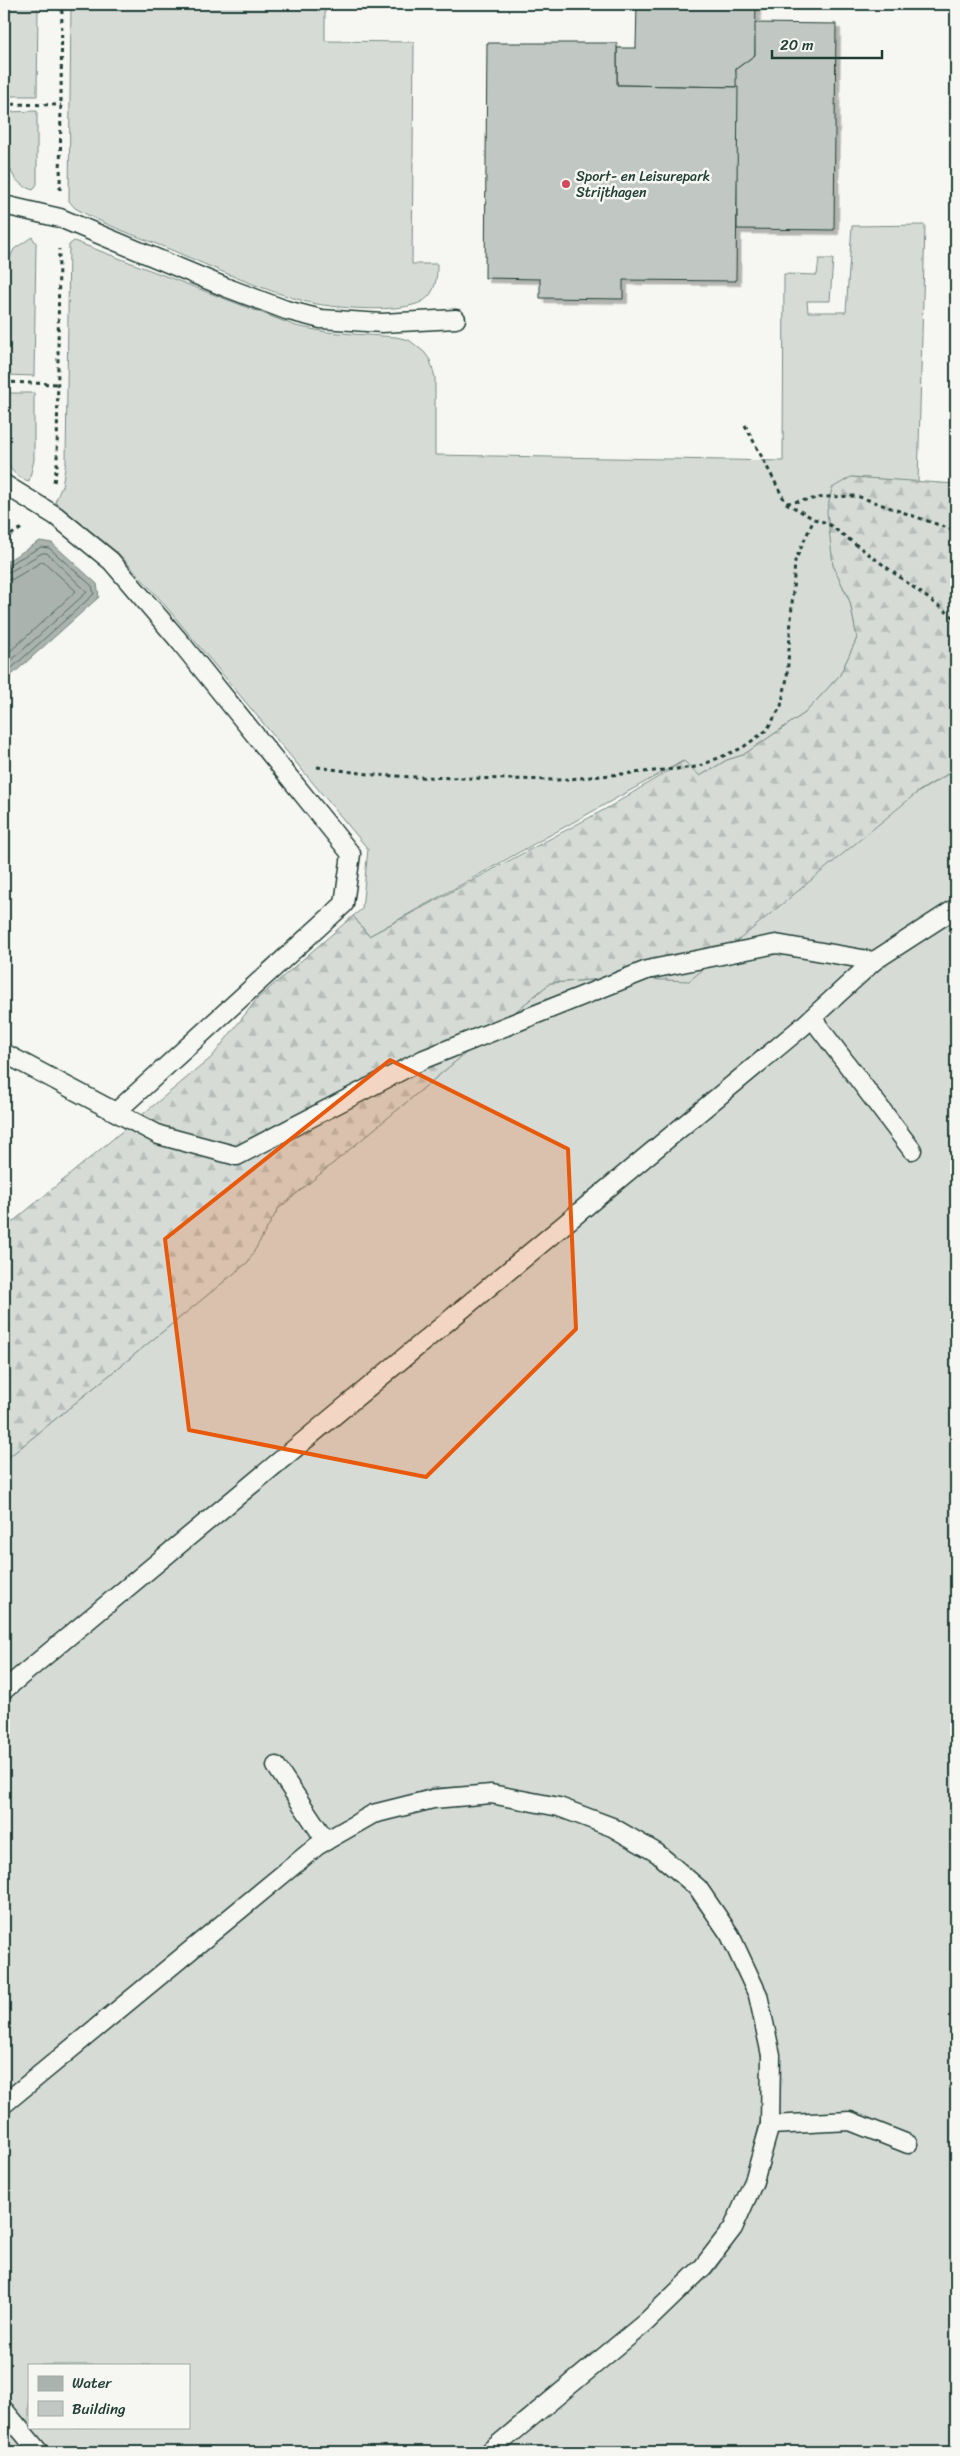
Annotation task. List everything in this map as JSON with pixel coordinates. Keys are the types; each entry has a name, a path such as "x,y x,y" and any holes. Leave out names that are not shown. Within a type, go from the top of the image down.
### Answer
{"lane":[{"path":"4,205 60,218 225,287 286,310 320,319 382,323 456,319"},
{"path":"4,484 42,506 111,561 351,854 344,904 116,1112"},
{"path":"4,1690 812,1018 874,961 956,908"},
{"path":"4,1053 159,1135 237,1156 424,1059 647,970 776,944 874,961"},
{"path":"812,1018 912,1150"},
{"path":"276,1766 326,1841"},
{"path":"4,2104 326,1841 373,1814 433,1799 491,1794 559,1807 612,1827 657,1853 698,1888 730,1936 758,1995 771,2055 770,2124 754,2181 733,2228 702,2267 646,2322 489,2452"},
{"path":"770,2124 850,2121 908,2144"},
{"path":"4,2410 39,2452"}],"path":[{"path":"4,540 22,529 49,497 57,465 62,4"},
{"path":"4,104 61,105"},
{"path":"4,382 58,384"},
{"path":"745,425 786,503 814,519 827,523 956,619"},
{"path":"786,503 825,496 857,496 956,531"},
{"path":"279,764 415,777 558,780 697,767 742,748 767,730 781,706 787,678 795,560 814,519"}],"highlighted area":[{"path":"390,1060 568,1149 576,1329 426,1477 189,1430 165,1239"}],"green space":[{"path":"7,4 38,4 37,96 7,96"},
{"path":"71,4 325,4 325,41 414,42 412,264 437,264 436,280 431,294 423,301 413,305 383,309 349,308 307,302 237,278 109,225 75,208 69,201"},
{"path":"37,111 37,184 33,190 22,185 10,169 6,147 7,112"},
{"path":"925,225 918,482 851,477 833,565 850,602 857,638 840,675 805,713 743,755 727,760 700,776 683,761 369,936 353,916 362,909 368,849 158,597 119,554 55,502 62,486 66,462 69,245 74,241 296,326 326,332 396,337 409,340 424,352 430,360 435,377 435,455 783,461 784,274 817,275 819,259 833,259 830,301 807,301 808,312 846,312 852,226"},
{"path":"32,237 36,243 34,376 4,375 6,267 14,249"},
{"path":"4,393 34,393 34,460 29,481 20,478 8,465 4,457"},
{"path":"851,477 956,484 956,769 919,791 689,981 618,978 550,983 278,1209 248,1262 4,1461 4,1229 212,1057 257,999 353,916 369,936 611,806 684,761 700,776 727,760 743,755 805,713 840,675 857,638 850,602 833,565 827,511 832,488"},
{"path":"956,769 956,2452 500,2452 650,2329 713,2272 742,2231 763,2186 780,2119 780,2054 766,1992 661,1846 617,1818 559,1797 493,1786 432,1788 367,1808 312,1838 4,2093 4,1461 248,1262 278,1209 550,983 618,978"},
{"path":"491,1802 554,1812 609,1834 651,1859 688,1893 724,1941 748,1995 762,2057 761,2116 746,2181 726,2223 697,2264 639,2317 477,2452 4,2452 4,2114 322,1853 377,1822 433,1805"}],"water":[{"path":"40,541 52,543 97,584 99,597 4,682 4,563"}],"building":[{"path":"637,4 756,4 755,55 736,69 737,87 617,85 617,48 636,48"},
{"path":"755,23 836,24 834,230 737,229 736,69 755,55"},
{"path":"487,43 617,43 617,85 738,87 736,281 623,280 623,299 540,298 540,279 485,278"}],"place":[{"name":"Sport- en Leisurepark Strijthagen","path":"566,184"}]}
